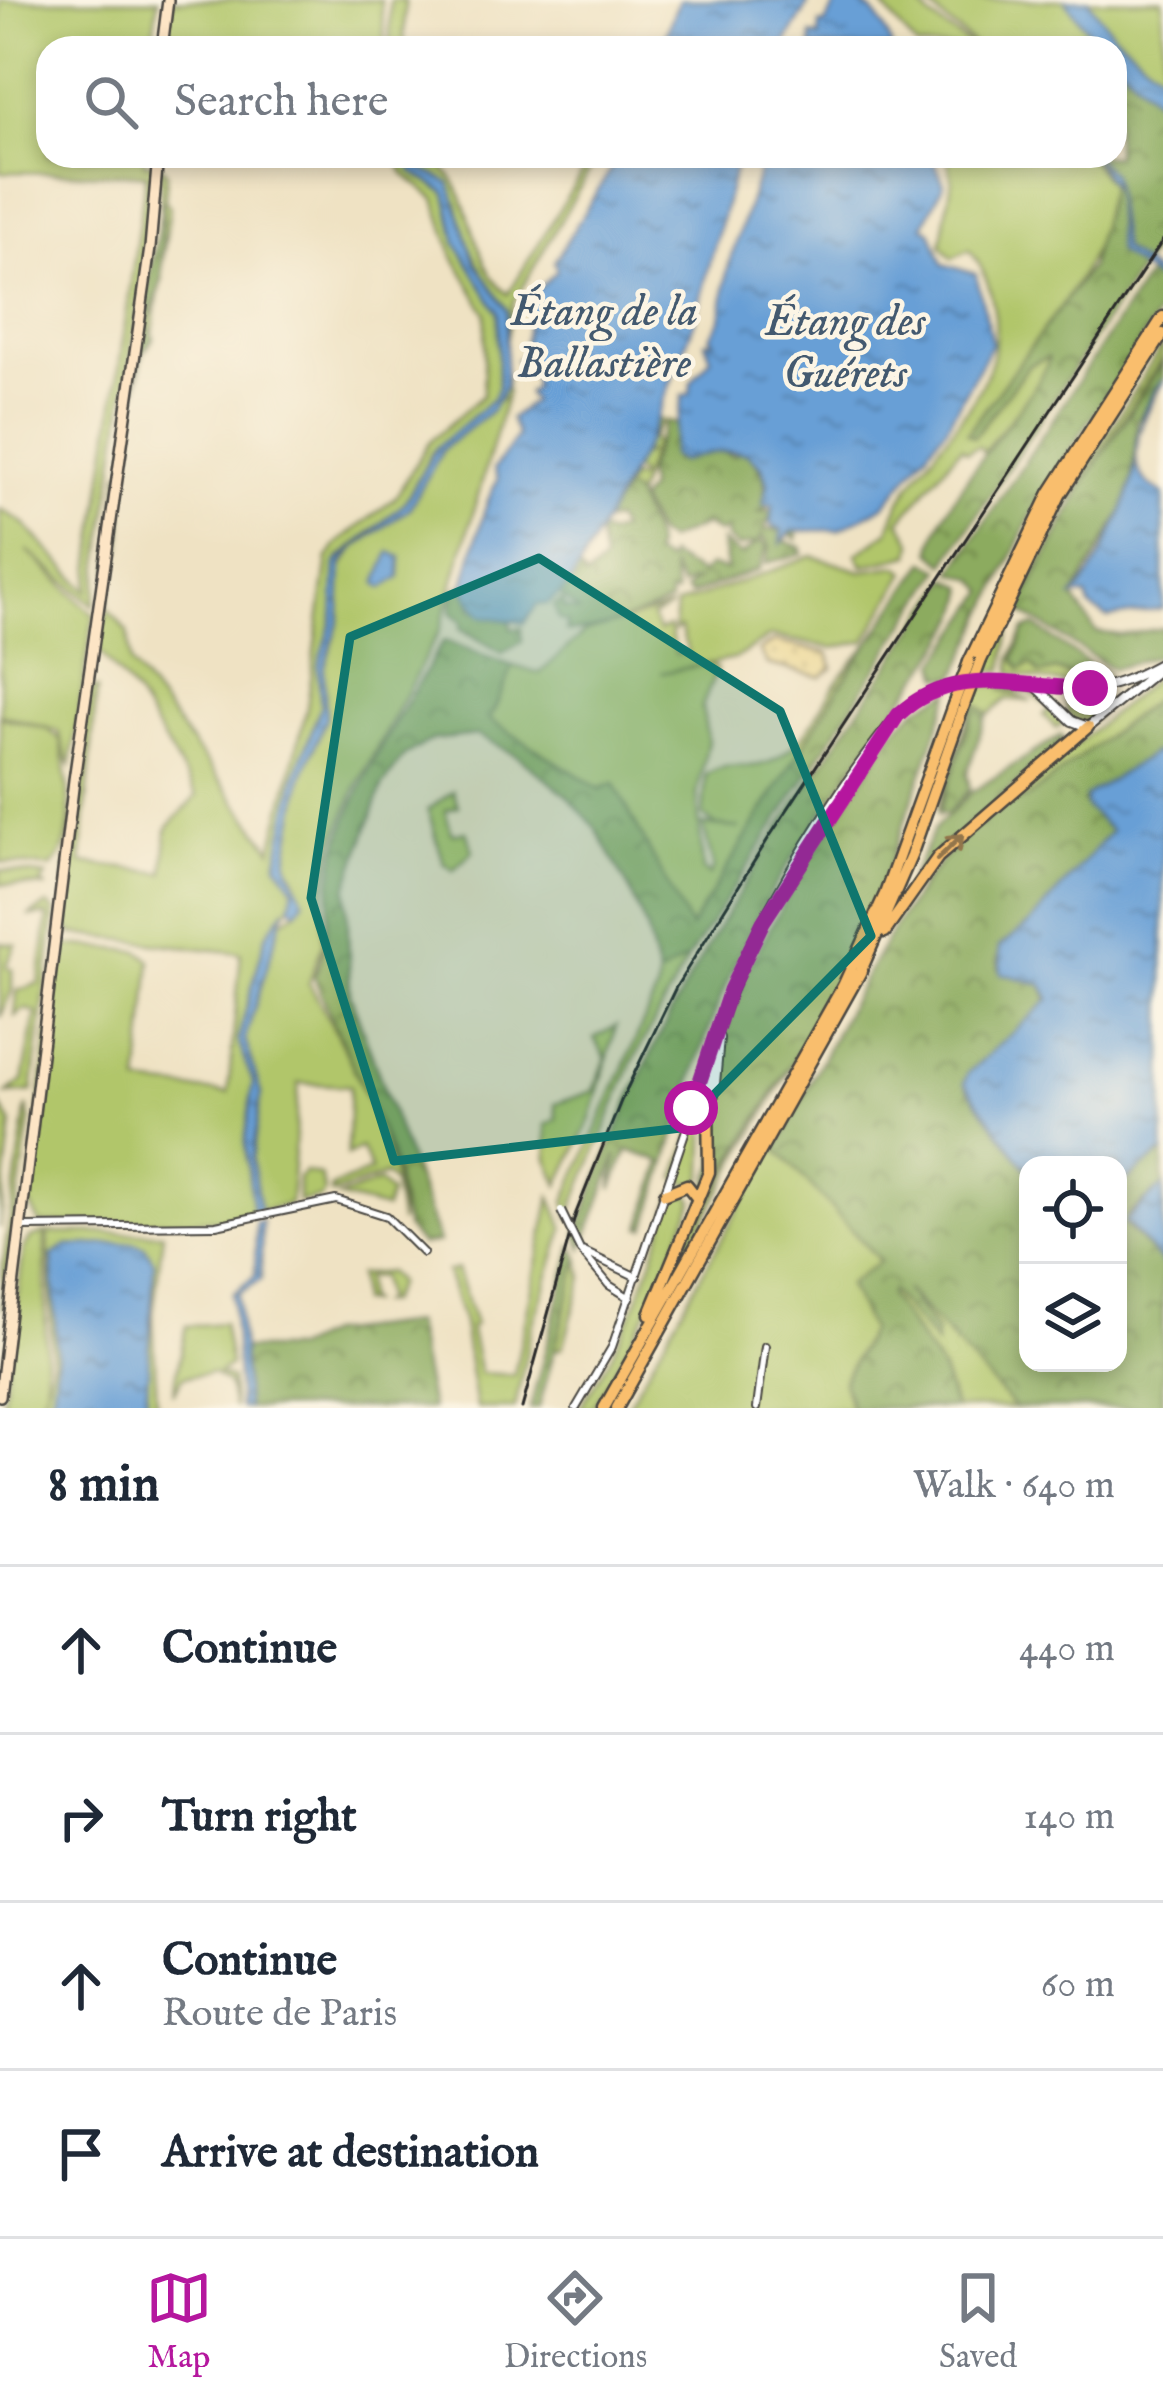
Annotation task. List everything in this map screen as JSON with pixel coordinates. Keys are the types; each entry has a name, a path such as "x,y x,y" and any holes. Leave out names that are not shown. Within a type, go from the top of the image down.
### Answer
{"highway":[{"path":"616,1408 817,1055 877,936 975,661 1050,493 1163,317"},
{"path":"975,661 1060,495 1163,334"},
{"path":"603,1408 843,986 959,705"},
{"path":"877,936 938,857 1088,727"},
{"path":"603,1408 655,1305 698,1202 712,1156 708,1103"},
{"path":"665,1194 687,1185 698,1202"}],"main road":[{"path":"164,36 169,0"},
{"path":"0,1396 74,780 156,168"}],"street":[{"path":"576,1408 607,1358 638,1277 745,957 785,884 901,712 948,686 990,680 1090,688 1128,680 1163,664"},
{"path":"1030,683 1072,721 1088,727 1163,664"},
{"path":"1060,706 1073,688"},
{"path":"1090,688 1102,698 1103,715"},
{"path":"688,1121 714,1097 718,1042 745,957"},
{"path":"705,1074 708,1103"},
{"path":"23,1227 216,1226 324,1200 352,1202 390,1218 423,1253"},
{"path":"560,1207 580,1250 609,1285 630,1298"},
{"path":"580,1250 638,1277"},
{"path":"609,1285 615,1269"},
{"path":"757,1408 765,1346"}],"highlighted area":[{"path":"539,558 780,711 871,936 681,1128 394,1161 311,898 350,637"}],"green space":[{"path":"0,0 158,0 153,36 36,36 36,168 154,168 148,237 94,605 27,550 94,615 70,767 58,731 0,714 0,509 22,522 88,591 146,174 0,172"},
{"path":"171,0 381,0 384,36 166,36"},
{"path":"390,0 405,0 404,36 390,36"},
{"path":"878,0 917,0 930,17 957,36 907,36"},
{"path":"921,0 1065,0 1092,36 964,36"},
{"path":"1088,0 1163,0 1163,76 1127,45 1127,36 1113,33"},
{"path":"1127,71 1163,108 1163,234 945,564 932,551 938,528 1033,389 1048,357 1029,365 974,437 967,433 1090,267 1110,185 1097,168 1127,168"},
{"path":"160,168 167,173 165,200 170,207 162,267"},
{"path":"402,168 414,168 446,193 457,244 498,312 498,387 493,399 432,452 404,504 338,559 333,619 318,673 321,705 295,777 278,864 292,883 295,899 266,935 238,1040 253,1083 245,1143 253,1213 218,1220 40,1224 29,1203 54,976 67,945 139,951 151,960 139,1084 228,1093 241,953 73,934 67,928 66,867 91,688 97,689 81,863 164,873 167,828 197,796 136,695 96,647 108,608 128,632 131,664 272,849 307,707 328,558 338,543 395,498 429,442 483,395 486,313 453,255 435,199"},
{"path":"419,168 442,168 450,175 483,260 508,294 585,168 591,168 513,303 504,355 507,393 440,630 356,787 334,842 323,897 323,942 309,983 381,1131 391,1163 400,1223 393,1183 386,1175 331,1194 332,1187 371,1171 361,1148 347,1155 350,1086 299,1083 290,1204 260,1211 252,1160 261,1094 245,1039 279,922 297,911 297,881 287,861 302,777 326,718 324,668 335,637 341,569 356,547 409,509 444,448 501,399 507,310 469,245 457,202"},
{"path":"950,168 1100,168 1110,185 1108,210 1097,241 1057,314 967,433 974,437 1029,365 1048,357 1047,374 983,452 979,446 967,451 961,447 900,521 913,542 911,555 863,566 857,554 889,531 916,477 973,400 995,343 993,302 978,263 969,250 952,258 941,245 952,180"},
{"path":"163,201 162,280 147,324 154,338 143,353 136,394 139,339"},
{"path":"1149,273 1163,285 1163,306 1038,501 956,677 941,677 937,663 986,591 976,579 952,572"},
{"path":"158,298 153,331 139,339 143,313 154,313"},
{"path":"1163,344 1163,356 1066,508 1012,618 1003,670 983,672 1047,531"},
{"path":"1163,362 1163,379 1137,421 1132,481 1123,510 1073,597 1096,632 1121,635 1163,628 1163,654 1112,669 1019,610 1088,477"},
{"path":"655,418 662,421 651,439 655,441 636,496 625,489 630,477 638,479 639,474 632,471 639,456 648,453 642,452"},
{"path":"666,421 679,425 671,454 675,461 716,449 734,456 740,449 753,459 764,479 763,503 772,504 757,513 774,510 764,530 782,530 781,543 792,531 798,531 797,539 790,534 784,541 801,547 803,554 766,563 770,547 762,535 760,541 767,547 759,569 690,595 685,591 695,580 681,587 671,567 676,594 669,594 670,602 603,627 566,631 567,622 559,620 554,606 563,600 565,608 580,612 561,595 577,566 586,578 603,562 598,531 609,535 620,530 615,520 601,523 625,489 636,496 654,541 653,555 668,562 669,556 700,574 710,566 727,570 721,542 741,555 759,542 738,547 726,538 728,529 719,533 705,525 667,541 657,535 639,501 648,489 646,471"},
{"path":"124,470 122,545 106,608 120,473"},
{"path":"812,556 861,571 898,566 906,572 866,641 833,648 771,636 734,659 710,664 717,669 702,707 708,741 697,795 703,870 710,875 714,868 703,825 740,828 715,825 703,816 706,775 723,767 768,763 789,749 805,733 845,671 879,634 842,683 689,929 614,783 600,789 490,720 513,666 540,673 584,633 671,607 652,617 658,631 669,627 676,654 688,652 680,628 674,631 676,605"},
{"path":"926,561 941,570 689,957 658,976 646,928 629,889 595,827 565,794 519,757 477,735 432,740 404,756 382,787 347,888 350,994 439,1242 421,1245 406,1228 391,1154 314,977 324,944 335,857 350,813 386,737 444,640 513,666 490,720 600,789 614,783 690,928 842,683"},
{"path":"949,578 965,587 956,622 800,847 737,959 699,1058 646,1228 641,1227 662,1162 628,1150 612,1189 617,1155 583,1248 577,1234 600,1172 682,992 777,833"},
{"path":"464,584 473,610 510,619 511,629 521,628 522,642 502,653 461,629 462,622 451,612 454,591"},
{"path":"1035,626 1101,672 1084,681 1056,670 1040,674 1032,664 1021,669 1014,659 1025,630"},
{"path":"1025,630 1021,669 1032,664 1041,674 1056,670 1084,681 1101,669 1108,676 1097,680 1073,683 1011,673 1011,658"},
{"path":"1163,671 1163,693 1027,798 992,815"},
{"path":"978,686 1039,692 1064,723 1056,728 1043,715 1050,709 1031,693 1000,689 1031,701 1007,699 987,716 975,703 937,810"},
{"path":"1083,689 1095,694 1100,706 1095,718 1083,723 1071,718 1066,706 1071,694"},
{"path":"951,691 887,872 851,953 820,1016 697,1218 715,1163 712,1106 720,1092 723,1037 747,969 801,872 896,728 919,707"},
{"path":"1163,693 1163,753 1083,802 1111,831 1031,923 999,947 999,969 1043,985 1048,1002 968,1073 966,1087 1019,1159 1019,1372 1127,1372 1127,1227 1163,1264 1163,1408 1015,1408 905,1289 936,1332 936,1344 891,1291 889,1296 942,1371 954,1408 851,1408 843,1381 870,1330 848,1285 880,1261 777,1149 850,1006 914,897 950,851 988,817 1027,798"},
{"path":"976,703 987,713 967,773 970,789 948,813 939,814"},
{"path":"0,717 48,729 61,741 68,825 66,842 50,868 0,862"},
{"path":"1061,735 1065,740 910,880 935,828 972,792"},
{"path":"453,791 458,806 445,811 452,834 466,831 473,851 453,870 444,863 428,810"},
{"path":"0,870 46,876 41,884 47,887 0,884"},
{"path":"914,897 817,1070 881,949"},
{"path":"48,905 55,912 32,1092 6,1094 23,1081 36,1012 25,1009 15,1016 17,991 39,983 48,915 28,916"},
{"path":"0,943 16,945 6,967 12,969 12,990 0,1018"},
{"path":"689,957 632,1063 569,1217 565,1201 657,991 658,976"},
{"path":"820,1016 675,1269 696,1215 702,1214"},
{"path":"616,1026 591,1119 559,1185 548,1159 546,1125 557,1119 555,1104 594,1091 606,1058 594,1038"},
{"path":"817,1070 777,1148 880,1261 848,1285 870,1330 843,1381 851,1408 626,1408"},
{"path":"0,1105 12,1124 0,1228"},
{"path":"27,1106 30,1119 2,1310 3,1263"},
{"path":"706,1110 704,1174 697,1187 676,1178 697,1118"},
{"path":"1163,1152 1163,1186 1127,1220 1127,1180"},
{"path":"305,1172 320,1175 325,1191 321,1198 298,1202 298,1178"},
{"path":"379,1182 390,1194 385,1209 338,1197"},
{"path":"687,1190 694,1201 650,1306 593,1408 579,1408 635,1305 673,1194"},
{"path":"551,1197 564,1229 532,1326 515,1408 476,1408 463,1323 447,1272 457,1269 475,1325 470,1327 480,1373 514,1375"},
{"path":"45,1233 46,1388 38,1408 2,1408 24,1248 30,1238"},
{"path":"48,1233 163,1233 153,1314 157,1408 146,1408 154,1262 134,1243 67,1246 52,1255 57,1355 51,1408 41,1408 52,1362"},
{"path":"573,1246 579,1258 539,1408 530,1408"},
{"path":"579,1258 583,1278 563,1347 556,1350 552,1348"},
{"path":"388,1272 397,1283 388,1302 380,1303 384,1299 380,1277 365,1278 366,1300 371,1303 360,1302 358,1275"},
{"path":"894,1276 1015,1408 954,1408 942,1370 889,1296 890,1290 935,1342"},
{"path":"223,1323 230,1365 218,1373 231,1379 233,1408 228,1384 212,1373 183,1377 173,1394 186,1326"},
{"path":"414,1323 431,1408 246,1408 242,1349 294,1349 328,1333"}],"sand":[{"path":"774,641 828,653 833,668 821,677 767,664 759,651"}],"water":[{"path":"679,0 806,0 808,5 790,36 665,36"},
{"path":"838,0 849,1 874,13 887,36 819,36 820,24 825,25"},
{"path":"1065,0 1088,0 1116,36 1092,36"},
{"path":"1127,45 1163,76 1163,108 1127,70"},
{"path":"412,168 420,168 450,183 474,260 507,310 505,386 492,410 444,448 409,509 356,547 342,564 340,619 324,669 326,718 302,777 287,861 304,900 297,911 290,906 294,887 277,864 295,777 321,706 318,667 333,619 336,563 404,504 436,448 493,399 498,387 498,313 457,244 446,193"},
{"name":"Étang de la Ballastière","path":"612,168 735,168 695,320 648,441 570,584 548,604 537,605 524,623 482,616 463,588 498,480 494,469 517,436 510,419 532,401 527,393 534,387 533,372 516,360 522,357 531,296 557,271 554,262"},
{"name":"Étang des Guérets","path":"760,168 937,168 944,184 923,226 931,231 943,264 976,274 992,343 947,426 886,504 839,530 792,531 781,543 782,530 771,525 773,505 763,504 768,483 762,466 747,453 717,452 681,462 671,455 683,395 690,394 691,382 711,358 705,342 714,341 710,337 721,319 727,271"},
{"path":"1100,168 1112,174 1122,249 1163,279 1163,285 1117,252 1114,190"},
{"path":"1163,379 1146,415 1139,435 1146,407"},
{"path":"1136,458 1144,479 1163,494 1163,609 1108,618 1090,607 1086,596 1073,597 1114,529"},
{"path":"390,552 401,557 400,577 383,588 377,583"},
{"path":"1153,753 1163,753 1163,1152 1127,1180 1127,1156 1019,1159 964,1083 968,1073 1050,999 1043,985 1001,973 999,947 1031,923 1111,831 1086,807 1086,796"},
{"path":"285,908 245,1039 261,1094 252,1160 260,1211 253,1213 245,1143 253,1083 238,1040 266,936"},
{"path":"1163,1186 1163,1264 1127,1223"},
{"path":"262,1221 261,1280 238,1294 246,1408 239,1408 232,1294 255,1276 256,1222"},
{"path":"134,1243 145,1247 154,1262 146,1408 51,1408 57,1355 52,1255 67,1246"}],"railway":[{"path":"522,1408 576,1213 621,1101 676,987 768,839 1163,240"}],"route":[{"path":"691,1108 730,990 763,922 898,715 926,693 971,681 1090,688"}]}
